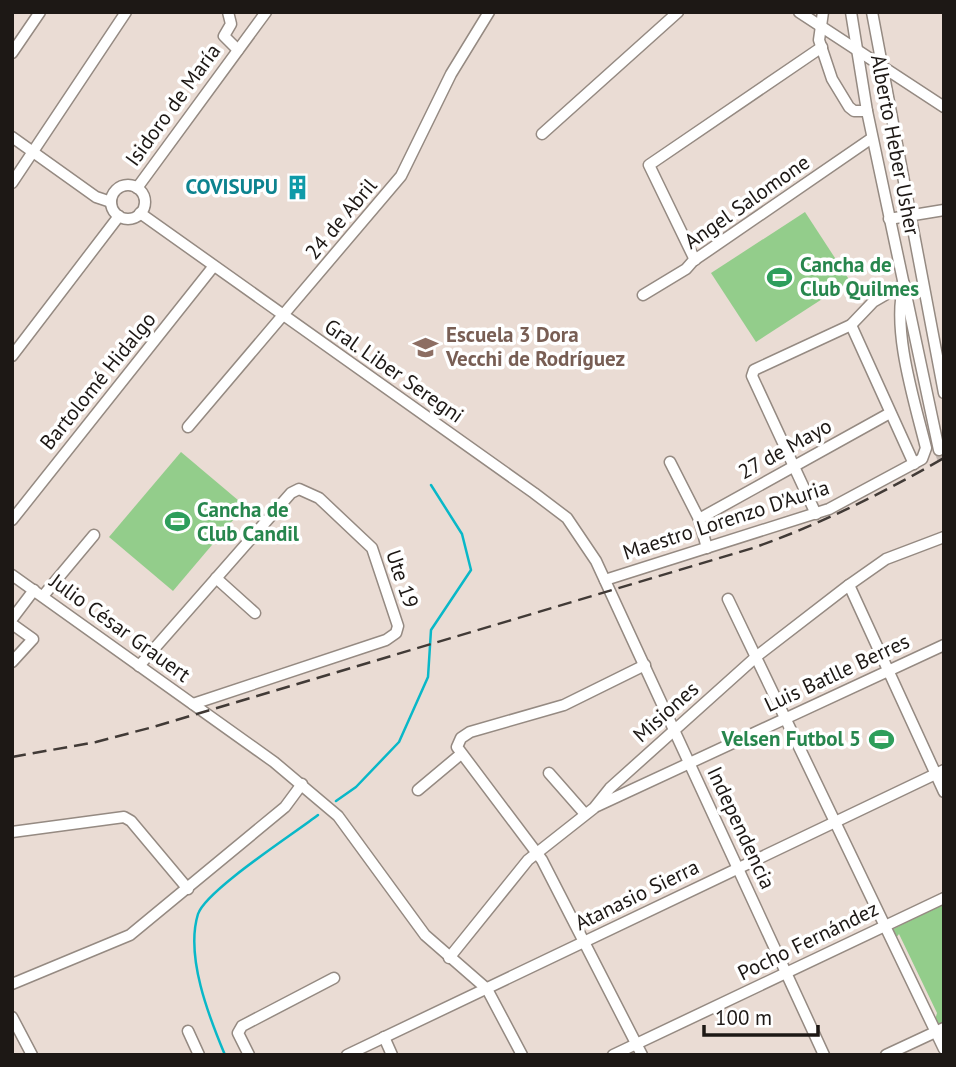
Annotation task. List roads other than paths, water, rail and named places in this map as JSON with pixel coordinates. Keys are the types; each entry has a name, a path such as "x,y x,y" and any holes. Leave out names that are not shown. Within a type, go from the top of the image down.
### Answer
{"street":[{"path":"12,53 40,12"},
{"path":"12,183 126,12"},
{"path":"228,12 231,24 224,36 238,50"},
{"name":"Isidoro de María","path":"137,188 266,12"},
{"name":"24 de Abril","path":"188,427 406,169 451,74 489,12"},
{"path":"542,134 678,12"},
{"path":"799,12 944,107"},
{"path":"823,12 819,26 822,47 841,96 855,111 867,111"},
{"name":"Alberto Heber Usher","path":"851,12 872,138 939,450"},
{"name":"Alberto Heber Usher","path":"872,12 944,393"},
{"path":"695,260 649,165 822,47"},
{"path":"12,137 96,197 111,202 119,216 128,219 140,213 144,197 137,188 128,185 119,187 113,193 111,202"},
{"name":"Angel Salomone","path":"643,295 686,270 695,260 872,138"},
{"path":"889,219 944,210"},
{"name":"Gral. Liber Seregni","path":"140,213 558,511 581,535 605,580"},
{"path":"12,356 119,216"},
{"name":"Bartolomé Hidalgo","path":"12,520 213,267"},
{"path":"851,324 914,464 926,455 926,449 903,331 900,307 904,284"},
{"path":"816,514 752,376 758,366 851,324 873,302 904,284"},
{"name":"27 de Mayo","path":"699,519 890,413"},
{"path":"670,462 699,519 707,548"},
{"name":"Maestro Lorenzo D'Auria","path":"605,580 816,514 914,464"},
{"name":"Ute 19","path":"193,704 386,640 396,633 398,626 372,548 319,498 299,489 286,498 216,578"},
{"path":"12,662 33,639 12,622 94,535"},
{"name":"Misiones","path":"449,958 536,853 589,811 610,788 757,656 886,559 944,537"},
{"name":"Julio César Grauert","path":"12,575 206,712 302,784 345,824 416,924 449,958 487,989"},
{"path":"139,666 216,578 255,614"},
{"name":"Independencia","path":"605,580 824,1055"},
{"path":"849,585 886,672 939,772 944,792"},
{"path":"728,599 886,925 940,1030 944,1049"},
{"name":"Luis Batlle Berres","path":"589,811 944,645"},
{"path":"639,1049 536,853 457,747 461,738 470,732 564,705 645,665"},
{"path":"418,790 461,754"},
{"name":"Atanasio Sierra","path":"347,1055 939,772"},
{"path":"549,773 589,811"},
{"path":"12,984 130,935 285,807 302,784"},
{"path":"12,832 124,817 131,821 188,889"},
{"name":"Pocho Fernández","path":"613,1055 639,1049 944,898"},
{"path":"249,1055 238,1034 242,1026 334,978"},
{"path":"487,989 522,1055"},
{"path":"12,1017 17,1035 32,1055"},
{"path":"886,1055 940,1030"},
{"path":"188,1031 199,1055"},
{"path":"384,1037 392,1055"}],"waterway":[{"path":"336,801 356,787 399,742 428,677 431,630 471,570 462,534 431,485"},
{"path":"225,1055 206,1005 197,967 194,948 198,914 233,877 318,815"}],"tunnel":[{"path":"939,450 944,464"}],"railway":[{"path":"12,757 96,742 153,727 753,548 850,508 944,458"}],"place":[{"name":"COVISUPU","path":"298,187"},
{"name":"Cancha de Club Quilmes","path":"780,277"},
{"name":"Escuela 3 Dora Vecchi de Rodríguez","path":"426,347"},
{"name":"Cancha de Club Candil","path":"177,522"},
{"name":"Velsen Futbol 5","path":"881,739"}]}
